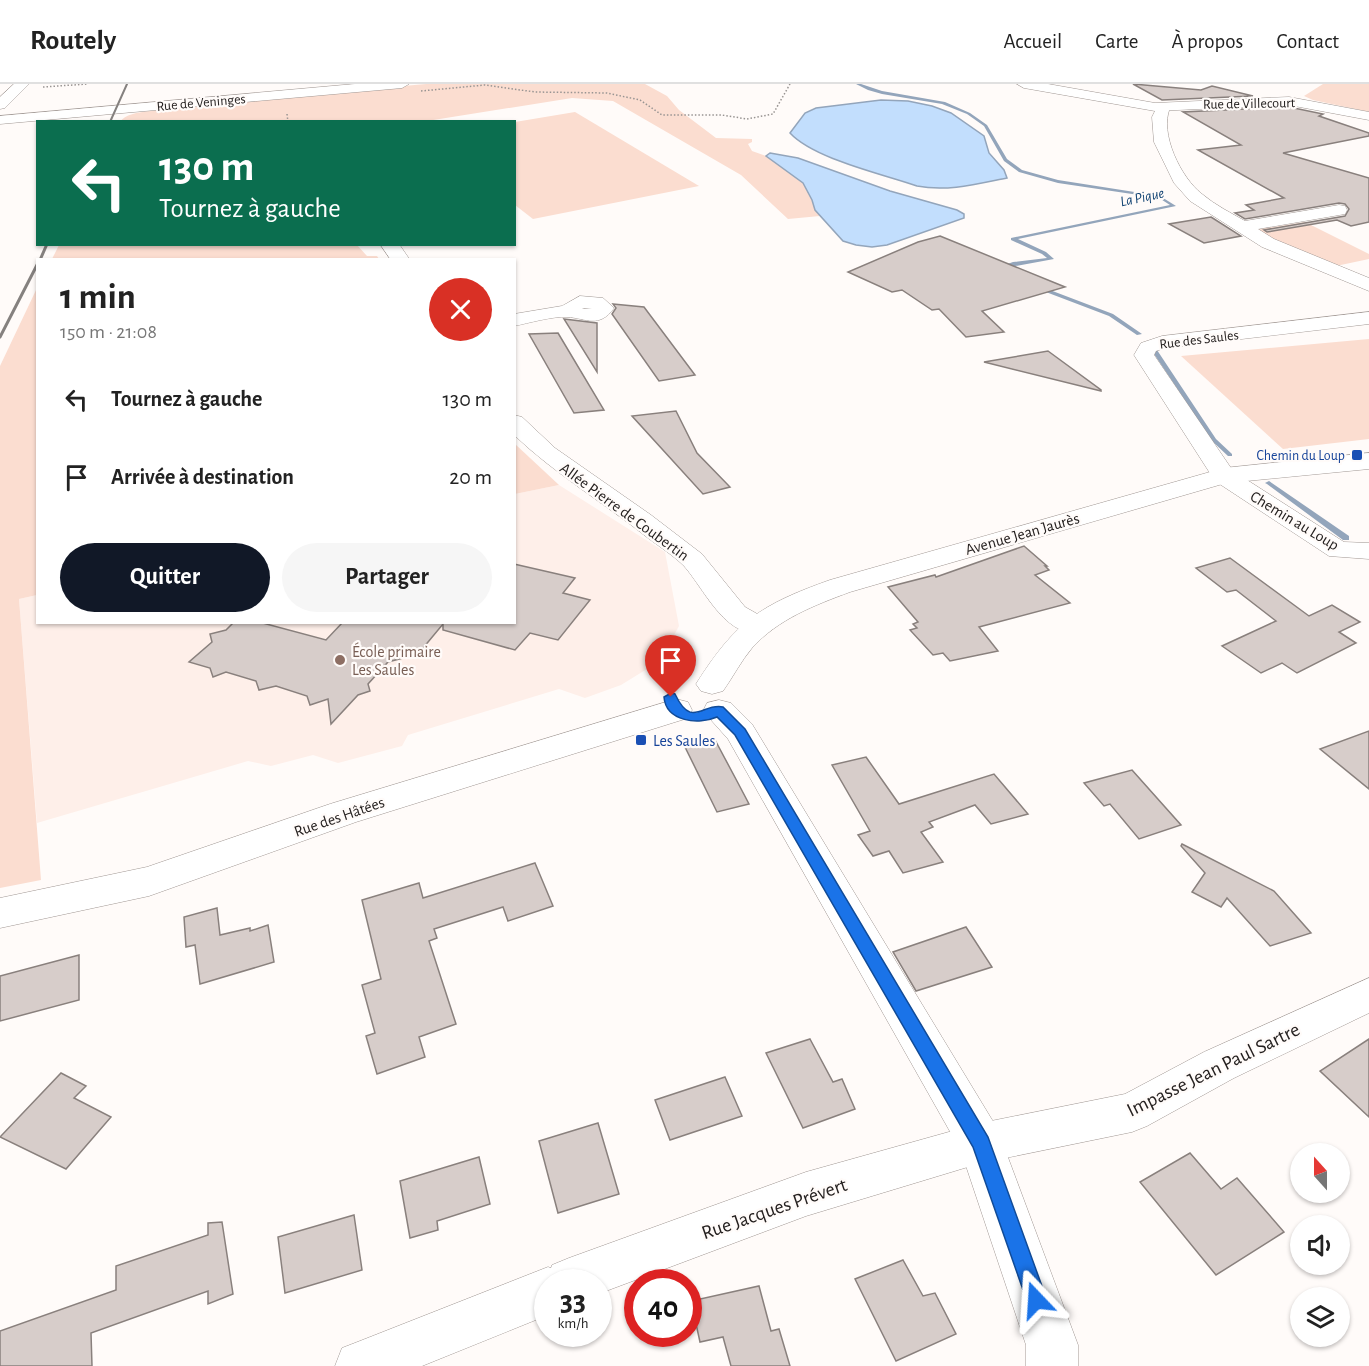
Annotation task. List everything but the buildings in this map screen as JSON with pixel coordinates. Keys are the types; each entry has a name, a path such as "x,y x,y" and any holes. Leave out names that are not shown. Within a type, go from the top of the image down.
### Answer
{"street":[{"path":"0,105 22,84"},
{"name":"Rue de Veninges","path":"0,120 402,84"},
{"path":"1024,84 1163,108 1159,117 1161,142 1182,183 1196,198 1268,243 1369,285"},
{"name":"Rue de Villecourt","path":"1163,108 1255,101 1289,101 1369,116"},
{"path":"1242,227 1339,210"},
{"path":"516,320 571,310"},
{"name":"Rue des Saules","path":"1224,476 1144,355 1148,347 1162,342 1369,318"},
{"name":"Allée Pierre de Coubertin","path":"516,424 547,453 642,520 693,560 735,613 758,626"},
{"name":"Avenue Jean Jaurès","path":"716,697 742,641 758,626 809,597 870,576 1224,476 1369,460"},
{"name":"Chemin au Loup","path":"1224,476 1338,550 1369,551"},
{"path":"716,697 740,732 981,1143 1052,1345 1052,1366"},
{"name":"Rue des Hâtées","path":"0,913 149,881 343,813 676,710 693,717 703,717 716,697"},
{"name":"Impasse Jean Paul Sartre","path":"981,1143 1132,1112 1219,1065 1369,995"},
{"name":"Rue Jacques Prévert","path":"604,1269 806,1194 981,1143"},
{"path":"360,1366 534,1297"}],"path":[{"path":"418,92 485,85 535,92 607,93 640,100 662,115 722,115 747,119 773,114 790,84"}],"shaded area":[{"path":"426,84 645,84 667,96 679,110 716,138 752,139 752,142 748,144 752,151 766,156 803,183 820,216 788,219 741,175 613,101 572,98 433,120 122,120 132,114 187,105"},
{"path":"1323,84 1369,84 1369,112 1304,96"},
{"path":"575,112 699,186 533,219 516,206 516,122"},
{"path":"1305,222 1369,254 1369,259 1336,266 1253,230"},
{"path":"58,246 358,246 367,256 378,258 52,258"},
{"path":"36,290 36,595 19,599 41,880 0,888 0,366"},
{"path":"1369,339 1369,439 1283,449 1181,356"},
{"path":"516,445 559,485 516,494"},
{"name":"École primaire Les Saules","path":"559,485 665,552 679,626 666,650 647,669 621,685 585,698 559,689 408,735 402,746 338,763 313,755 271,766 248,761 37,823 19,599 36,595 36,624 516,624 516,494"}],"water":[{"path":"881,100 908,101 951,113 984,136 989,153 1004,170 1007,178 951,188 917,186 815,151 790,133 805,113 816,108"},
{"path":"770,153 798,158 890,191 957,210 964,214 964,218 887,245 872,247 843,241 815,210 803,183 766,156"}],"waterway":[{"name":"La Pique","path":"858,84 882,92 943,103 969,114 985,125 1005,160 1020,171 1058,181 1160,197 1174,206 1013,239 1044,253 1051,259 1013,264 1001,268"},
{"name":"La Pique","path":"1040,288 1111,315 1139,334"},
{"name":"La Pique","path":"1155,351 1214,440 1230,455"},
{"name":"La Pique","path":"1269,483 1346,538"}],"railway":[{"path":"111,120 127,84"},
{"path":"41,258 46,246"},
{"path":"0,337 36,267"}],"place":[{"name":"Chemin du Loup","path":"1357,455"},
{"name":"École primaire Les Saules","path":"340,660"},
{"name":"Les Saules","path":"641,740"}],"route":[{"path":"671,697 671,703 682,714 703,717 719,711 740,732 981,1143 1036,1300"}]}
